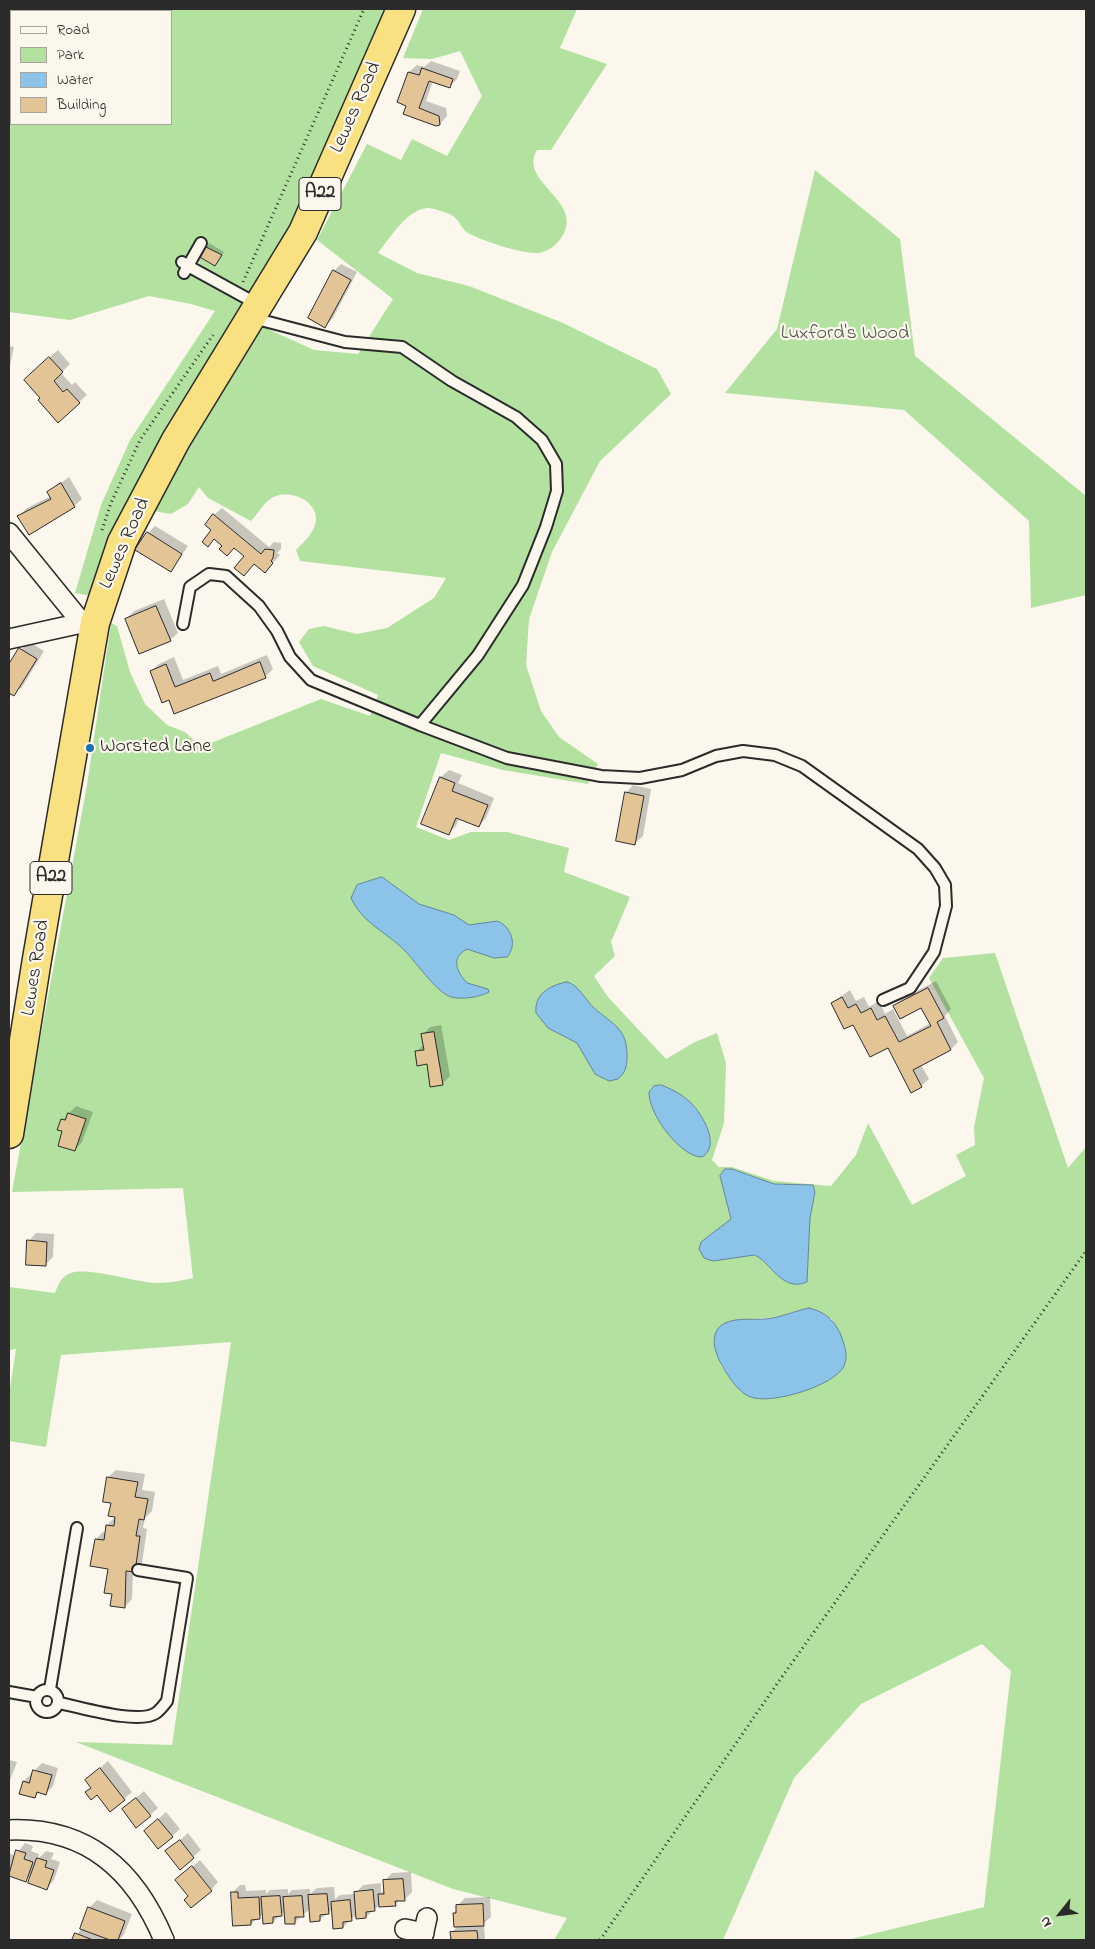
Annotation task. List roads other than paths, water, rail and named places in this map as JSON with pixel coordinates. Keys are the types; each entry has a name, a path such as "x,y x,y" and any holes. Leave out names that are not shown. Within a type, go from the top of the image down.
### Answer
{"highway":[{"name":"Lewes Road","path":"9,1134 89,623 122,542 176,440 303,232 400,9"}],"street":[{"path":"9,533 89,623"},
{"path":"9,639 89,623"},
{"path":"9,1830 66,1836 101,1852 130,1882 148,1908 164,1940"},
{"path":"405,1929 424,1931"}],"lane":[{"path":"201,243 185,267 255,312 345,342 402,347 452,381 516,417 542,440 556,464 557,491 546,527 523,585 478,655 420,725"},
{"path":"183,624 190,587 209,574 226,576 258,606 277,631 290,657 311,680 420,725 507,758 601,776 640,778 682,770 716,756 743,751 776,754 802,766 918,849 935,868 945,885 946,906 934,952 910,988 883,1000"},
{"path":"50,1689 77,1528"},
{"path":"59,1703 125,1716 146,1716 156,1713 167,1701 187,1578 138,1570"},
{"path":"50,1689 55,1692 59,1703 51,1712 44,1712 36,1703 36,1697 44,1690 50,1689"},
{"path":"9,1692 36,1697"}],"water":[{"path":"382,877 419,904 454,915 469,925 497,921 506,927 512,942 512,947 507,957 494,958 467,949 458,957 458,970 467,983 488,989 489,992 471,998 455,998 445,994 398,944 362,915 351,898 357,885"},
{"path":"566,982 577,988 593,1007 622,1033 627,1048 627,1061 624,1072 618,1079 609,1081 595,1074 577,1043 548,1028 536,1013 537,1001 540,996 554,986"},
{"path":"661,1085 677,1092 688,1100 705,1122 710,1138 710,1146 702,1157 684,1150 675,1142 660,1122 650,1101 649,1092 654,1086"},
{"path":"725,1169 732,1169 774,1184 813,1185 815,1192 810,1218 807,1282 798,1284 783,1280 760,1258 754,1255 713,1261 704,1258 699,1249 701,1242 731,1219 720,1176"},
{"path":"809,1308 824,1314 837,1328 845,1349 844,1366 829,1380 789,1395 763,1399 744,1394 736,1386 719,1361 714,1340 718,1328 731,1321 771,1318"}],"place":[{"name":"Worsted Lane","path":"90,748"}],"park label":[{"name":"Luxford's Wood","path":"845,335"}]}
